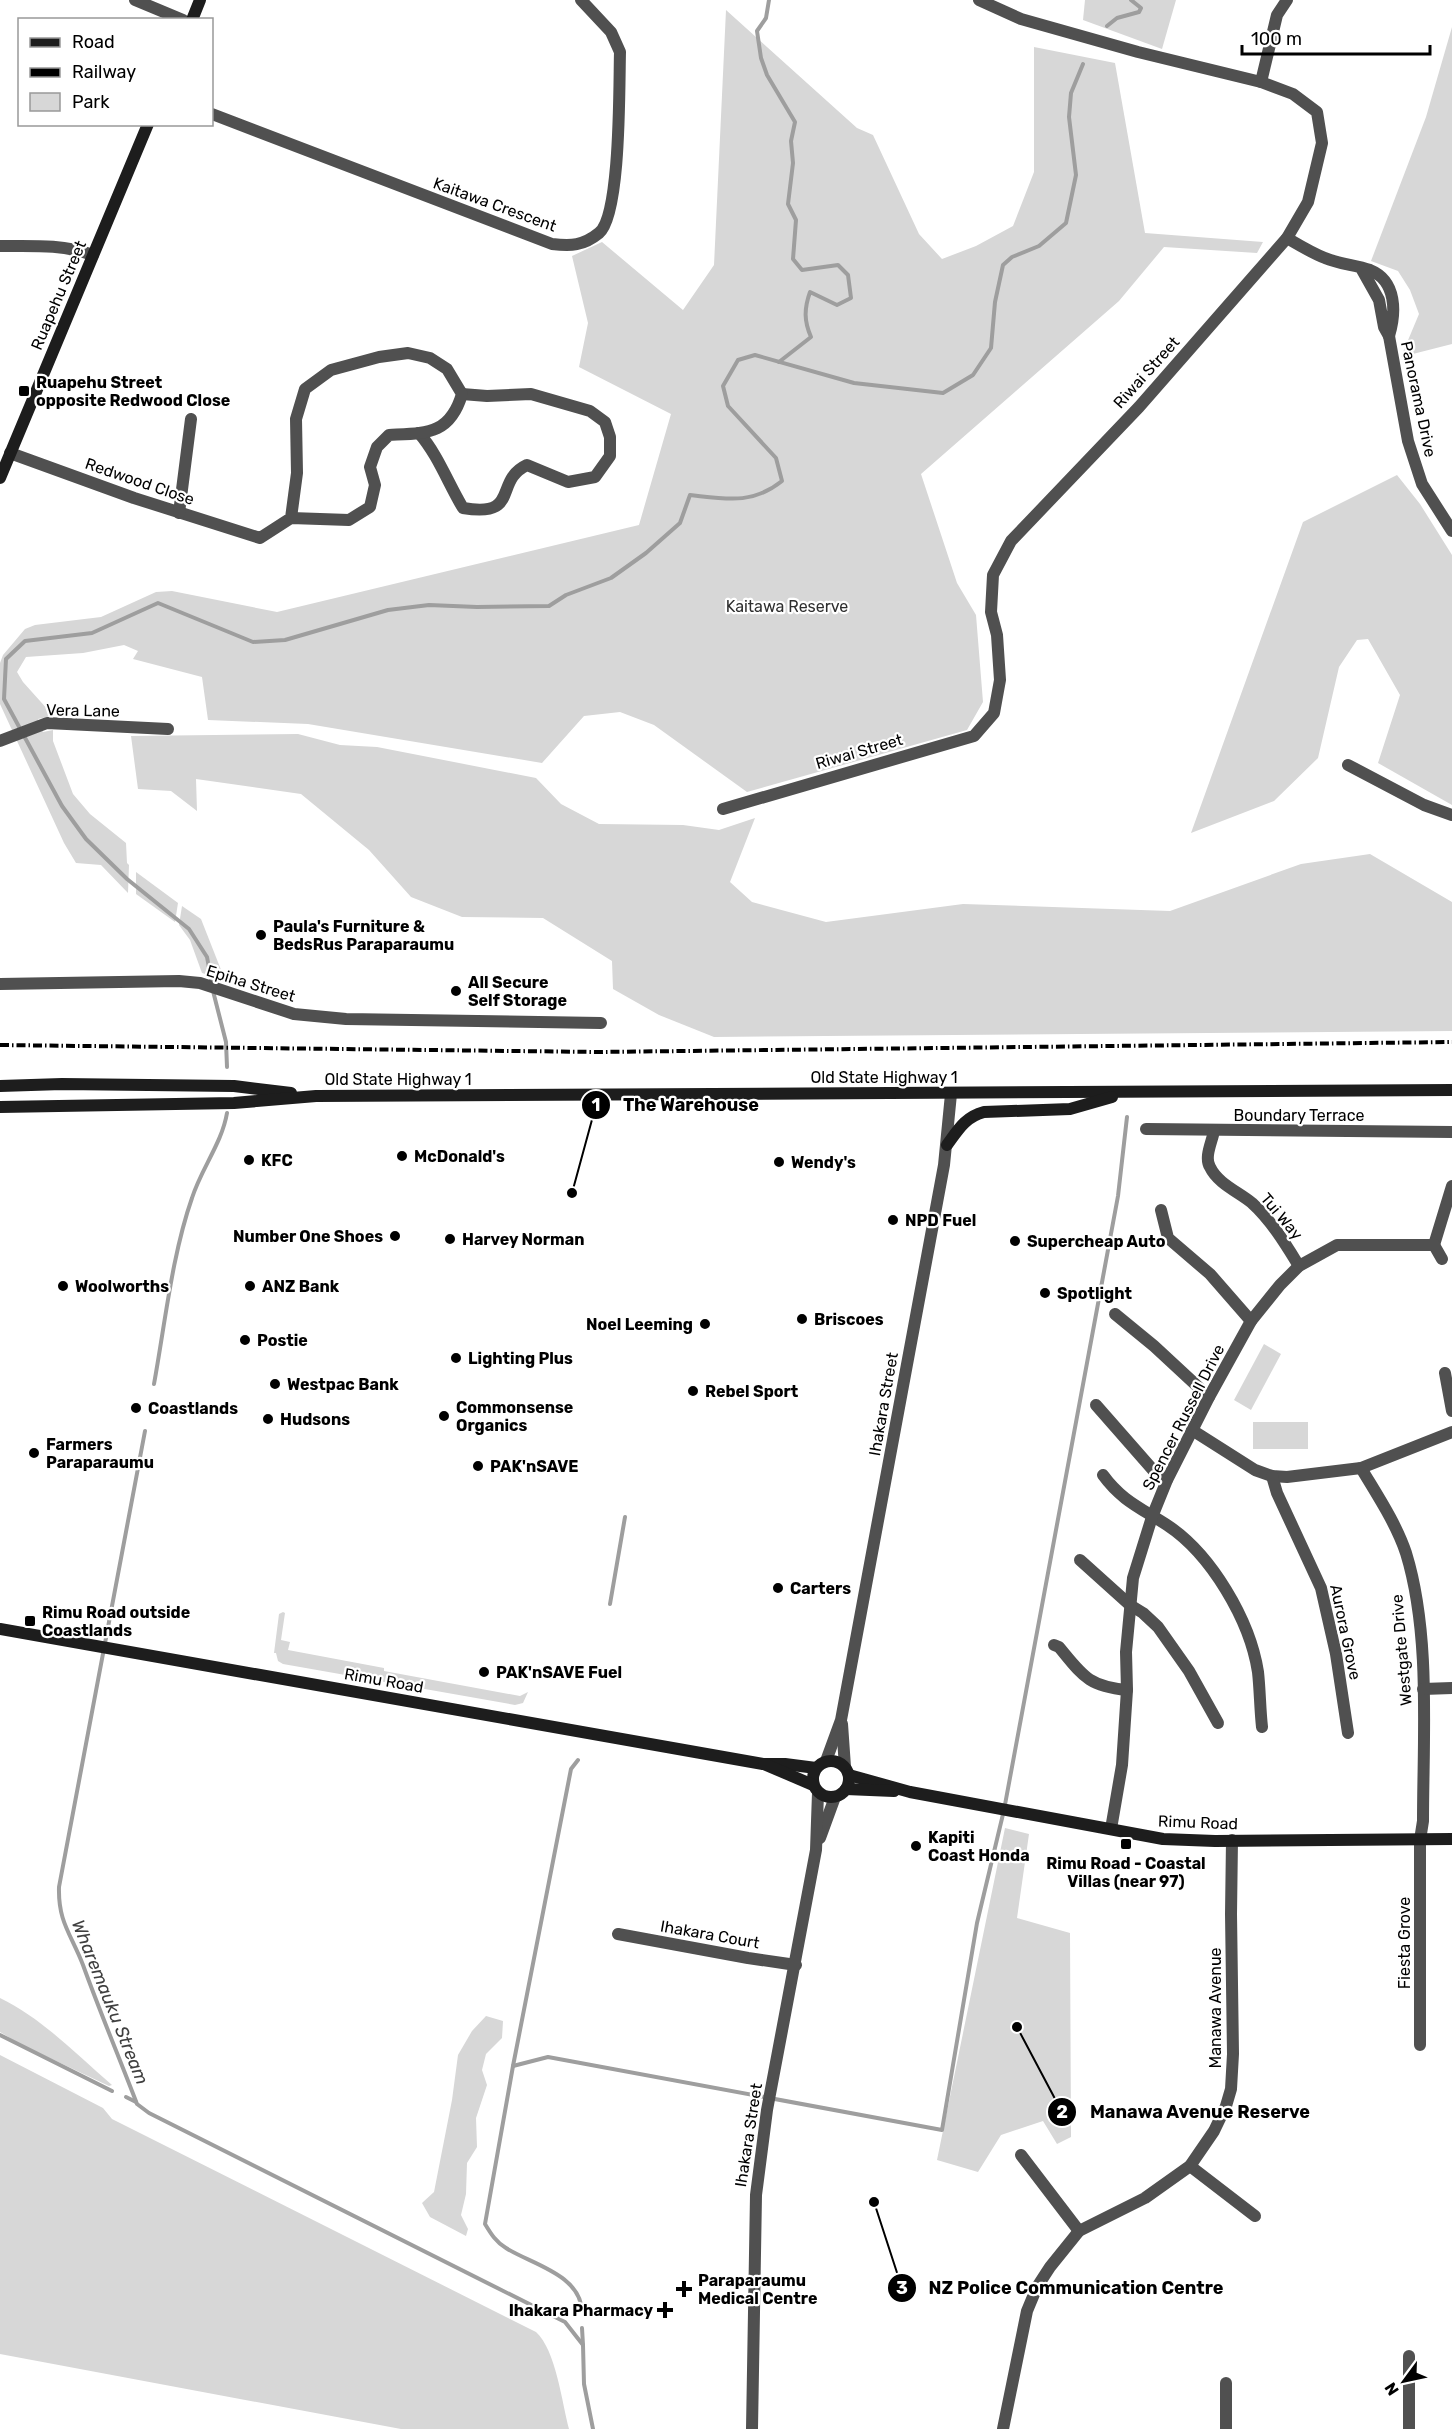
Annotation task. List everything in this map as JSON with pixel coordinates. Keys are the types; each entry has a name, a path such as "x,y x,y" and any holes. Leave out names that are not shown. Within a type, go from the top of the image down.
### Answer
{"main road":[{"path":"193,18 200,0"},
{"name":"Ruapehu Street","path":"0,478 147,126"},
{"name":"Old State Highway 1","path":"0,1086 37,1084 234,1086 316,1096"},
{"name":"Old State Highway 1","path":"0,1107 234,1103 316,1096 1452,1090"},
{"path":"947,1145 965,1120 974,1114 1070,1109 1127,1093"},
{"name":"Rimu Road","path":"0,1629 763,1764 821,1764"},
{"path":"833,1760 847,1771 841,1793 829,1797 816,1789 813,1773 821,1764 833,1760"},
{"name":"Rimu Road","path":"763,1764 816,1789"},
{"name":"Rimu Road","path":"847,1771 910,1792 1163,1839 1452,1839"},
{"name":"Rimu Road","path":"841,1793 910,1792"}],"street":[{"path":"135,0 178,18"},
{"name":"Kaitawa Crescent","path":"213,114 552,244 575,246 600,232 609,220 614,190 620,52 611,32 581,0"},
{"name":"Riwai Street","path":"723,809 974,736 994,713 1000,680 997,635 991,612 993,575 1011,542 1146,398 1287,238 1308,202 1322,143 1321,128 1317,112 1293,94 1261,82 1021,20 979,0"},
{"path":"1261,82 1277,15 1287,0"},
{"name":"Panorama Drive","path":"1287,238 1324,258 1372,271 1384,280 1394,304 1389,336 1408,441 1422,484 1452,531"},
{"path":"0,246 62,247 93,255"},
{"path":"408,353 430,358 447,369 462,394 458,407 450,420 437,429 419,434 388,435 377,447 370,468 375,485 370,507 349,520 291,518 297,473 296,419 305,389 332,370 379,357 408,353"},
{"path":"419,434 436,457 463,508 484,511 496,506 520,468 527,465 568,482 595,477 610,456 610,437 605,422 590,411 531,394 487,396 462,394"},
{"path":"179,513 191,419"},
{"name":"Redwood Close","path":"10,453 179,513 260,538 291,518"},
{"name":"Vera Lane","path":"4,740 40,724 54,723 168,729"},
{"path":"1348,765 1424,805 1452,815"},
{"name":"Epiha Street","path":"0,984 160,981 200,983 294,1014 304,1015 346,1019 601,1023"},
{"name":"Ihakara Street","path":"821,1764 841,1720 947,1145 951,1094"},
{"name":"Boundary Terrace","path":"1146,1129 1452,1132"},
{"name":"Tui Way","path":"1214,1131 1207,1159 1209,1167 1221,1180 1252,1204 1284,1242 1299,1266"},
{"path":"1442,1259 1434,1245 1452,1186"},
{"path":"1161,1210 1168,1238 1210,1274 1251,1322"},
{"name":"Spencer Russell Drive","path":"1111,1829 1122,1766 1127,1690 1126,1652 1133,1578 1152,1517 1167,1480 1209,1397 1251,1322 1280,1285 1299,1266 1337,1245 1434,1245"},
{"path":"1115,1314 1154,1346 1209,1397"},
{"path":"1445,1373 1452,1411"},
{"path":"1096,1405 1153,1470 1167,1480"},
{"path":"1192,1430 1255,1470 1272,1476 1287,1477 1361,1468 1452,1432"},
{"name":"Westgate Drive","path":"1361,1468 1383,1504 1406,1552 1418,1612 1423,1689 1423,1821 1420,1840"},
{"path":"1103,1475 1118,1494 1167,1525 1195,1550 1215,1573 1236,1609 1258,1670 1262,1727"},
{"name":"Aurora Grove","path":"1272,1476 1277,1492 1321,1588 1336,1653 1348,1733"},
{"path":"1080,1560 1158,1627 1189,1671 1218,1723"},
{"path":"1054,1645 1059,1647 1088,1680 1106,1688 1127,1690"},
{"path":"1423,1689 1452,1688"},
{"name":"Ihakara Street","path":"841,1720 847,1771"},
{"name":"Ihakara Street","path":"752,2429 756,2195 767,2110 816,1850 816,1789"},
{"name":"Ihakara Street","path":"816,1850 841,1793"},
{"name":"Manawa Avenue","path":"1003,2429 1027,2311 1037,2287 1079,2231 1145,2198 1190,2166 1214,2131 1231,2089 1233,2054 1232,1840"},
{"name":"Fiesta Grove","path":"1420,1840 1420,2045"},
{"name":"Ihakara Court","path":"618,1934 748,1959 796,1965"},
{"path":"1021,2155 1079,2231"},
{"path":"1190,2166 1255,2216"},
{"path":"1409,2356 1409,2429"},
{"path":"1226,2383 1226,2429"}],"green space":[{"path":"1085,0 1176,0 1162,49 1083,20"},
{"name":"Kaitawa Reserve","path":"726,10 857,128 873,135 919,234 942,259 976,246 1013,226 1034,172 1034,47 1115,63 1145,233 1263,242 1257,253 1164,247 1119,301 921,474 957,583 976,615 983,702 967,730 747,792 654,725 620,712 584,716 542,763 308,724 208,720 202,677 133,659 138,651 124,645 83,653 26,657 17,672 49,711 51,716 38,719 43,732 53,730 53,741 73,794 90,814 126,843 129,865 128,893 101,865 76,863 64,843 0,704 0,663 3,655 25,629 35,625 101,617 156,592 172,591 277,612 639,525 671,414 579,367 588,323 572,256 602,242 683,310 714,265"},
{"path":"1452,27 1452,344 1401,357 1419,314 1410,290 1398,271 1371,261 1426,117"},
{"path":"1397,475 1420,504 1452,555 1452,805 1378,763 1400,695 1368,639 1357,640 1339,667 1318,758 1274,801 1191,833 1303,522"},
{"path":"298,734 340,745 377,747 536,778 561,804 599,824 683,825 719,830 755,818 730,882 752,902 826,922 963,904 1170,911 1301,864 1370,854 1452,902 1452,1031 714,1037 659,1015 613,989 612,961 543,918 462,917 411,897 369,850 301,794 196,779 197,811 171,791 138,789 131,736"},
{"path":"136,872 178,903 175,922 136,894"},
{"path":"182,906 201,919 225,980 202,973 190,940 179,925"},
{"path":"1264,1344 1281,1354 1251,1410 1234,1400"},
{"path":"1253,1422 1308,1422 1308,1449 1253,1449"},
{"path":"285,1613 281,1640 290,1642 288,1650 384,1668 384,1671 520,1696 528,1692 523,1703 515,1705 283,1664 278,1661 274,1653 279,1614"},
{"path":"1005,1828 1029,1834 1017,1918 1070,1933 1071,2137 1057,2144 1043,2121 1001,2135 978,2172 937,2160"},
{"path":"0,1998 31,2016 112,2085 109,2086 20,2044 0,2032"},
{"path":"486,2016 503,2021 502,2038 486,2054 482,2070 487,2085 476,2118 477,2147 467,2163 466,2194 461,2215 468,2229 466,2236 430,2217 422,2203 434,2192 452,2100 458,2055 472,2031"},
{"path":"0,2055 103,2108 112,2119 536,2332 549,2351 569,2429 401,2429 0,2354"}],"waterway":[{"path":"769,0 766,18 757,31 761,58 767,75 795,122 791,141 793,163 788,204 796,220 793,259 802,270 838,265 848,275 851,298 837,305 810,292 806,315 811,337 779,362"},
{"name":"Wharemauku Stream","path":"1107,26 1117,18 1139,12 1141,8 1131,0"},
{"name":"Wharemauku Stream","path":"212,984 207,957 189,929 127,879 86,839 62,806 4,699 6,659 25,641 92,633 158,603 253,642 285,640 388,610 429,605 549,606 566,595 611,578 646,553 680,523 690,495 727,499 749,497 771,489 782,481 776,458 728,406 723,386 738,360 755,355 854,383 943,393 973,375 991,348 995,302 1003,265 1012,257 1039,246 1066,223 1076,175 1069,117 1071,93 1083,64"},
{"name":"Wharemauku Stream","path":"213,991 226,1042 227,1067"},
{"name":"Wharemauku Stream","path":"154,1384 174,1266 185,1220 196,1187 221,1135 227,1113"},
{"path":"513,2066 548,2057 942,2130 977,1923 1004,1810 1118,1196 1127,1117"},
{"name":"Wharemauku Stream","path":"145,1431 59,1887 59,1899 66,1928 83,1965 137,2104 149,2113 565,2322 583,2345 584,2384 593,2429"},
{"path":"610,1604 625,1517"},
{"path":"578,1760 571,1769 513,2066 485,2224 502,2246 564,2279 579,2298 582,2311"},
{"path":"0,2035 112,2091"},
{"name":"Wharemauku Stream","path":"126,2097 136,2102"},
{"path":"582,2328 583,2345"}],"railway":[{"path":"0,1045 599,1052 1452,1042"}],"place":[{"name":"Ruapehu Street opposite Redwood Close","path":"24,391"},
{"name":"Paula's Furniture & BedsRus Paraparaumu","path":"261,935"},
{"name":"All Secure Self Storage","path":"456,991"},
{"name":"McDonald's","path":"402,1156"},
{"name":"KFC","path":"249,1160"},
{"name":"Wendy's","path":"779,1162"},
{"name":"The Warehouse","path":"572,1193"},
{"name":"NPD Fuel","path":"893,1220"},
{"name":"Number One Shoes","path":"395,1236"},
{"name":"Harvey Norman","path":"450,1239"},
{"name":"Supercheap Auto","path":"1015,1241"},
{"name":"Woolworths","path":"63,1286"},
{"name":"ANZ Bank","path":"250,1286"},
{"name":"Spotlight","path":"1045,1293"},
{"name":"Briscoes","path":"802,1319"},
{"name":"Noel Leeming","path":"705,1324"},
{"name":"Postie","path":"245,1340"},
{"name":"Lighting Plus","path":"456,1358"},
{"name":"Westpac Bank","path":"275,1384"},
{"name":"Rebel Sport","path":"693,1391"},
{"name":"Coastlands","path":"136,1408"},
{"name":"Commonsense Organics","path":"444,1416"},
{"name":"Hudsons","path":"268,1419"},
{"name":"Farmers Paraparaumu","path":"34,1453"},
{"name":"PAK'nSAVE","path":"478,1466"},
{"name":"Carters","path":"778,1588"},
{"name":"Rimu Road outside Coastlands","path":"30,1621"},
{"name":"PAK'nSAVE Fuel","path":"484,1672"},
{"name":"Rimu Road - Coastal Villas (near 97)","path":"1126,1844"},
{"name":"Kapiti Coast Honda","path":"916,1846"},
{"name":"Manawa Avenue Reserve","path":"1017,2027"},
{"name":"NZ Police Communication Centre","path":"874,2202"},
{"name":"Paraparaumu Medical Centre","path":"684,2289"},
{"name":"Ihakara Pharmacy","path":"665,2310"}]}
